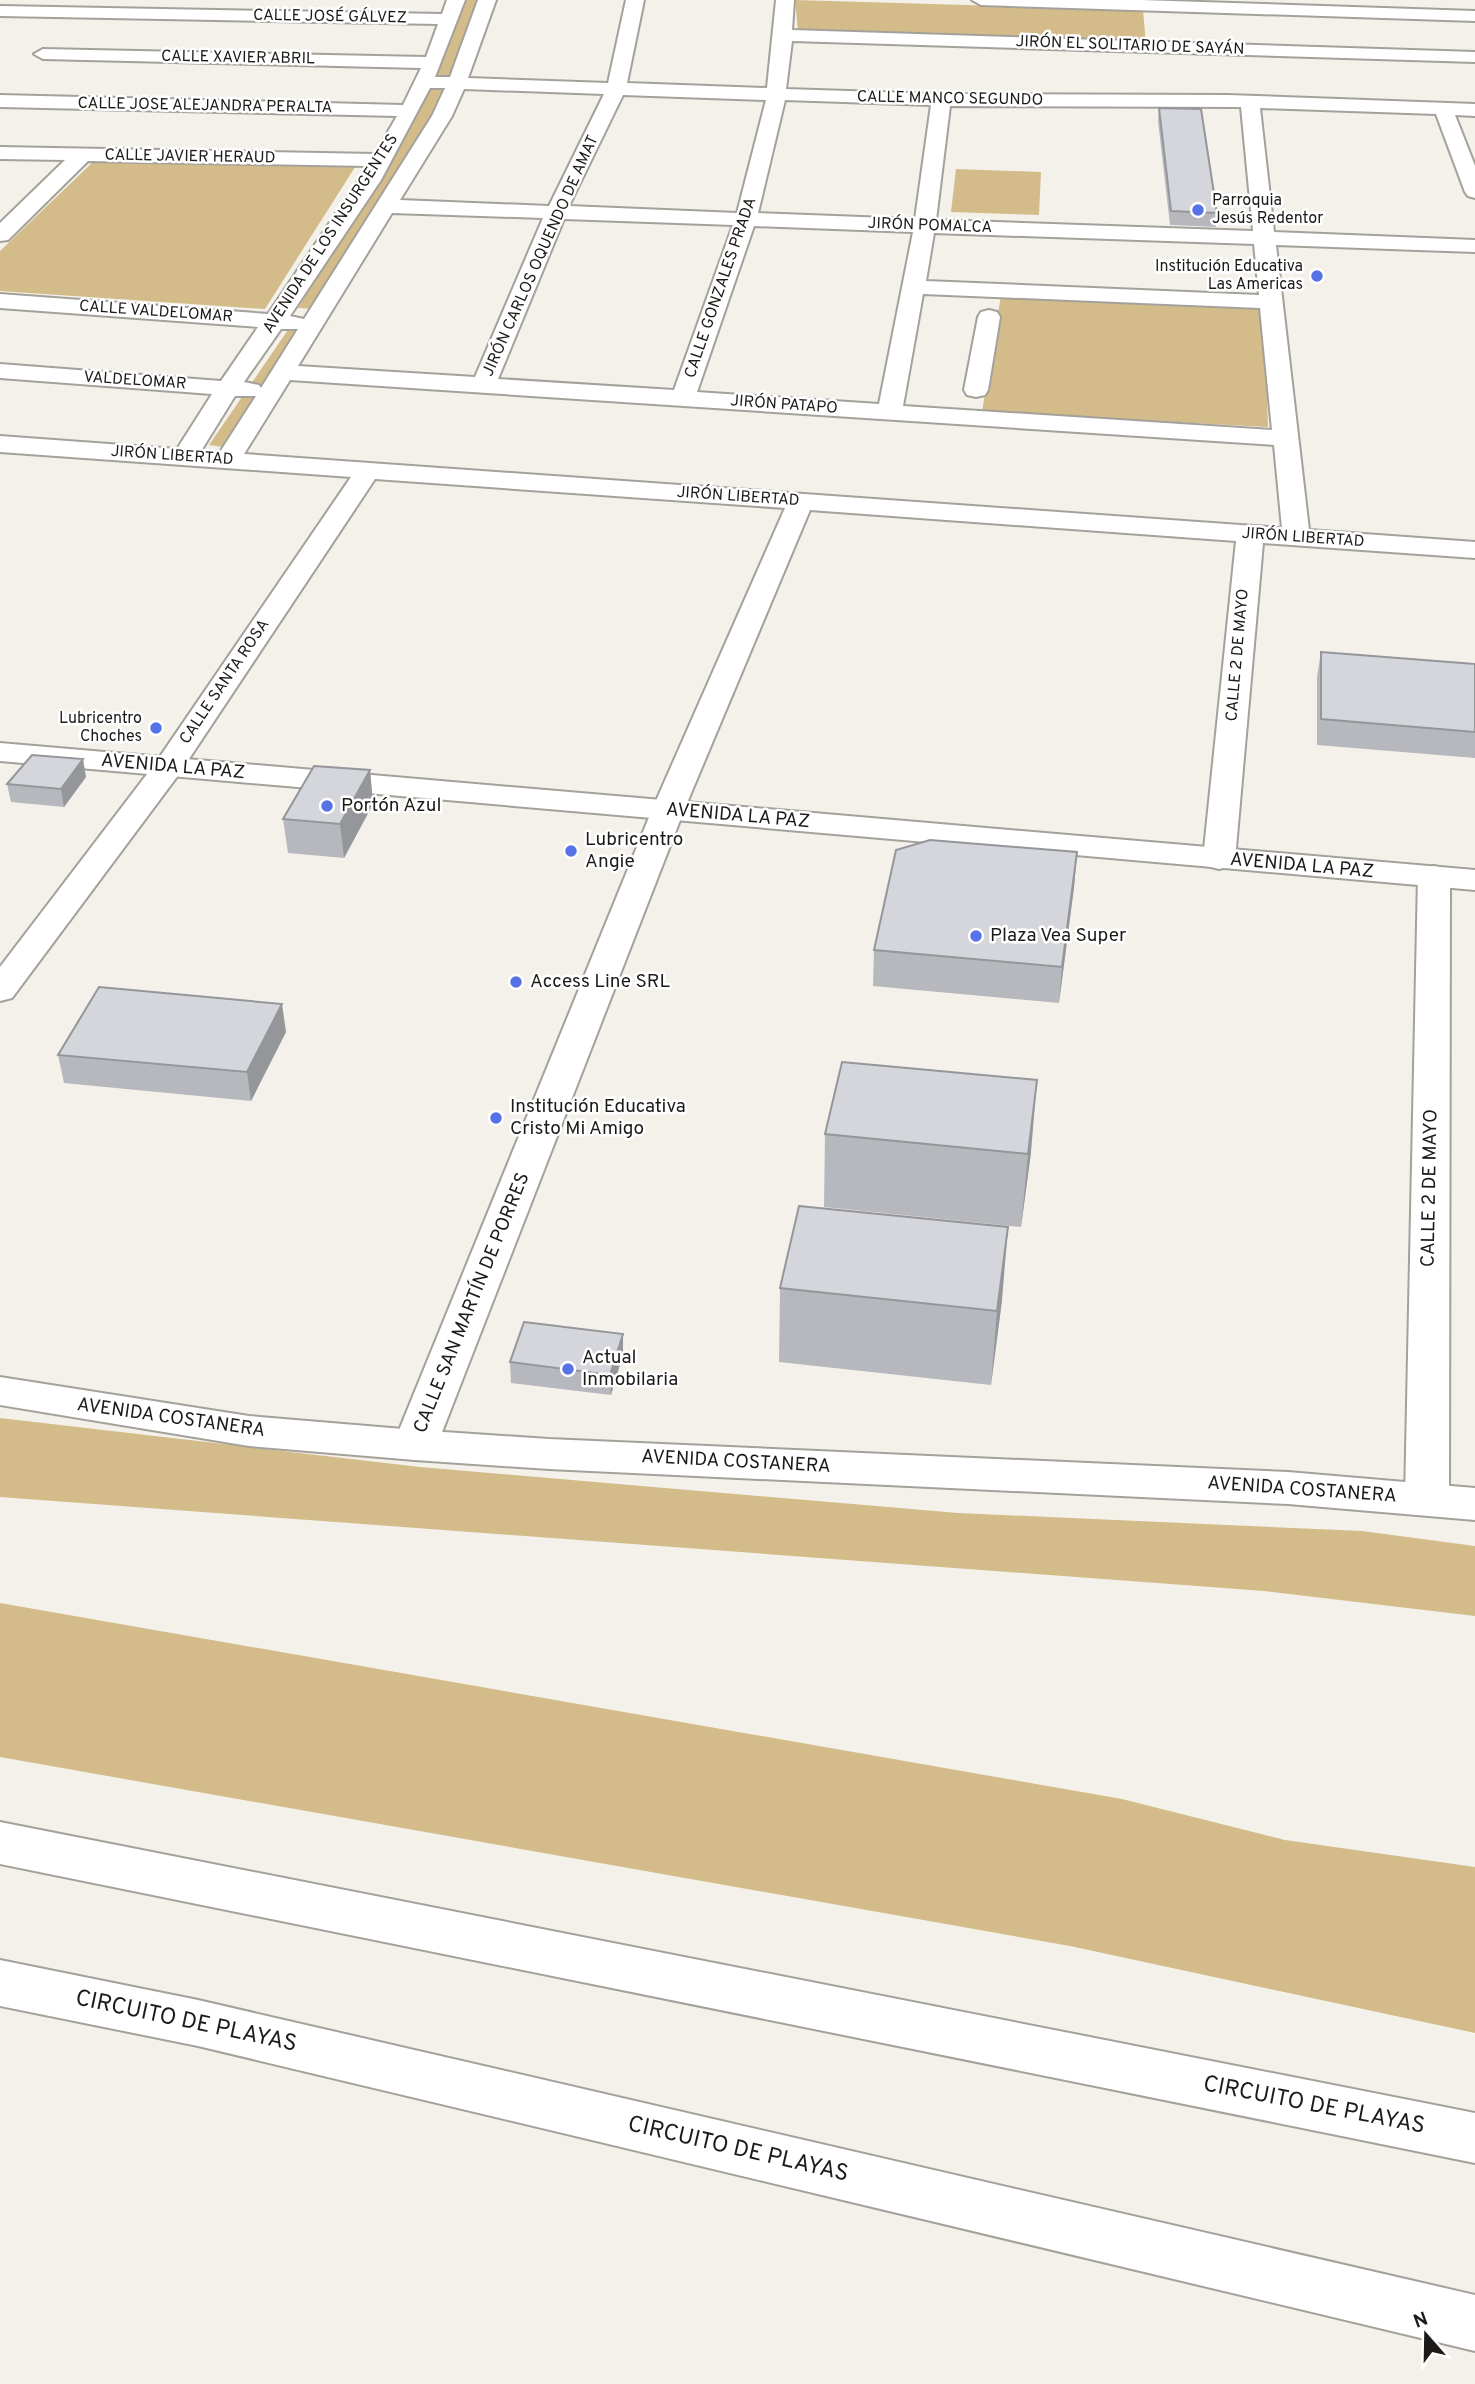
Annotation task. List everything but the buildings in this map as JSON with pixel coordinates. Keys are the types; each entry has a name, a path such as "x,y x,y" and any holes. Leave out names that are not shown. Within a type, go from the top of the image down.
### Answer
{"main road":[{"path":"297,16 309,0"},
{"name":"AVENIDA DE LOS INSURGENTES","path":"184,458 410,111 429,72 456,0"},
{"name":"AVENIDA DE LOS INSURGENTES","path":"228,460 442,116 487,0"},
{"name":"JIRÓN CARLOS OQUENDO DE AMAT","path":"484,385 556,212 616,89 635,0"},
{"name":"CALLE GONZALES PRADA","path":"683,398 747,219 777,95 785,0"},
{"path":"981,0 1475,16"},
{"name":"CALLE JOSÉ GÁLVEZ","path":"0,10 93,13 156,7 297,16 450,19"},
{"path":"26,68 93,13"},
{"name":"JIRÓN EL SOLITARIO DE SAYÁN","path":"784,35 1475,57"},
{"name":"CALLE XAVIER ABRIL","path":"43,54 429,72"},
{"name":"CALLE MANCO SEGUNDO","path":"429,72 457,83 777,95 942,100 1245,95 1475,110"},
{"path":"1245,95 1264,237 1296,537"},
{"path":"890,412 925,226 942,100"},
{"name":"CALLE JOSE ALEJANDRA PERALTA","path":"0,101 410,111"},
{"path":"1443,108 1475,192"},
{"name":"CALLE JAVIER HERAUD","path":"0,153 380,160"},
{"path":"0,235 81,156"},
{"name":"JIRÓN POMALCA","path":"386,206 1475,246"},
{"path":"914,287 1271,302"},
{"name":"CALLE VALDELOMAR","path":"0,301 313,324"},
{"path":"976,390 989,317"},
{"name":"VALDELOMAR","path":"0,371 229,389 276,382"},
{"name":"JIRÓN PATAPO","path":"276,382 484,385 1285,438"},
{"name":"JIRÓN LIBERTAD","path":"0,444 1475,550"},
{"name":"CALLE SANTA ROSA","path":"0,991 168,766 368,470"},
{"name":"CALLE SAN MARTÍN DE PORRES","path":"415,1445 668,810 801,501"},
{"name":"CALLE 2 DE MAYO","path":"1219,859 1250,534"},
{"name":"AVENIDA LA PAZ","path":"0,752 1475,880"},
{"name":"CALLE 2 DE MAYO","path":"1427,1499 1434,876"},
{"name":"AVENIDA COSTANERA","path":"0,1391 249,1432 415,1445 549,1454 1288,1488 1475,1504"},
{"name":"CIRCUITO DE PLAYAS","path":"0,1843 1475,2138"},
{"name":"CIRCUITO DE PLAYAS","path":"0,1983 198,2023 1475,2323"}],"shaded area":[{"path":"459,0 479,0 437,112 316,309 298,308 374,184"},
{"path":"795,0 1143,10 1146,44 798,31"},
{"path":"96,159 357,164 265,309 0,291 0,251"},
{"path":"956,169 1041,172 1039,215 951,212"},
{"path":"1001,295 1264,308 1268,427 982,412"},
{"path":"292,324 303,326 224,447 209,445"},
{"path":"0,1418 420,1467 958,1513 1362,1531 1475,1546 1475,1616 1264,1591 0,1497"},
{"path":"0,1603 1122,1799 1285,1840 1475,1867 1475,2033 1070,1946 0,1757"}],"place":[{"name":"Parroquia Jesús Redentor","path":"1198,210"},
{"name":"Institución Educativa Las Americas","path":"1317,276"},
{"name":"Lubricentro Choches","path":"156,728"},
{"name":"Portón Azul","path":"327,806"},
{"name":"Lubricentro Angie","path":"571,851"},
{"name":"Plaza Vea Super","path":"976,936"},
{"name":"Access Line SRL","path":"516,982"},
{"name":"Institución Educativa Cristo Mi Amigo","path":"496,1118"},
{"name":"Actual Inmobilaria","path":"568,1369"}]}
